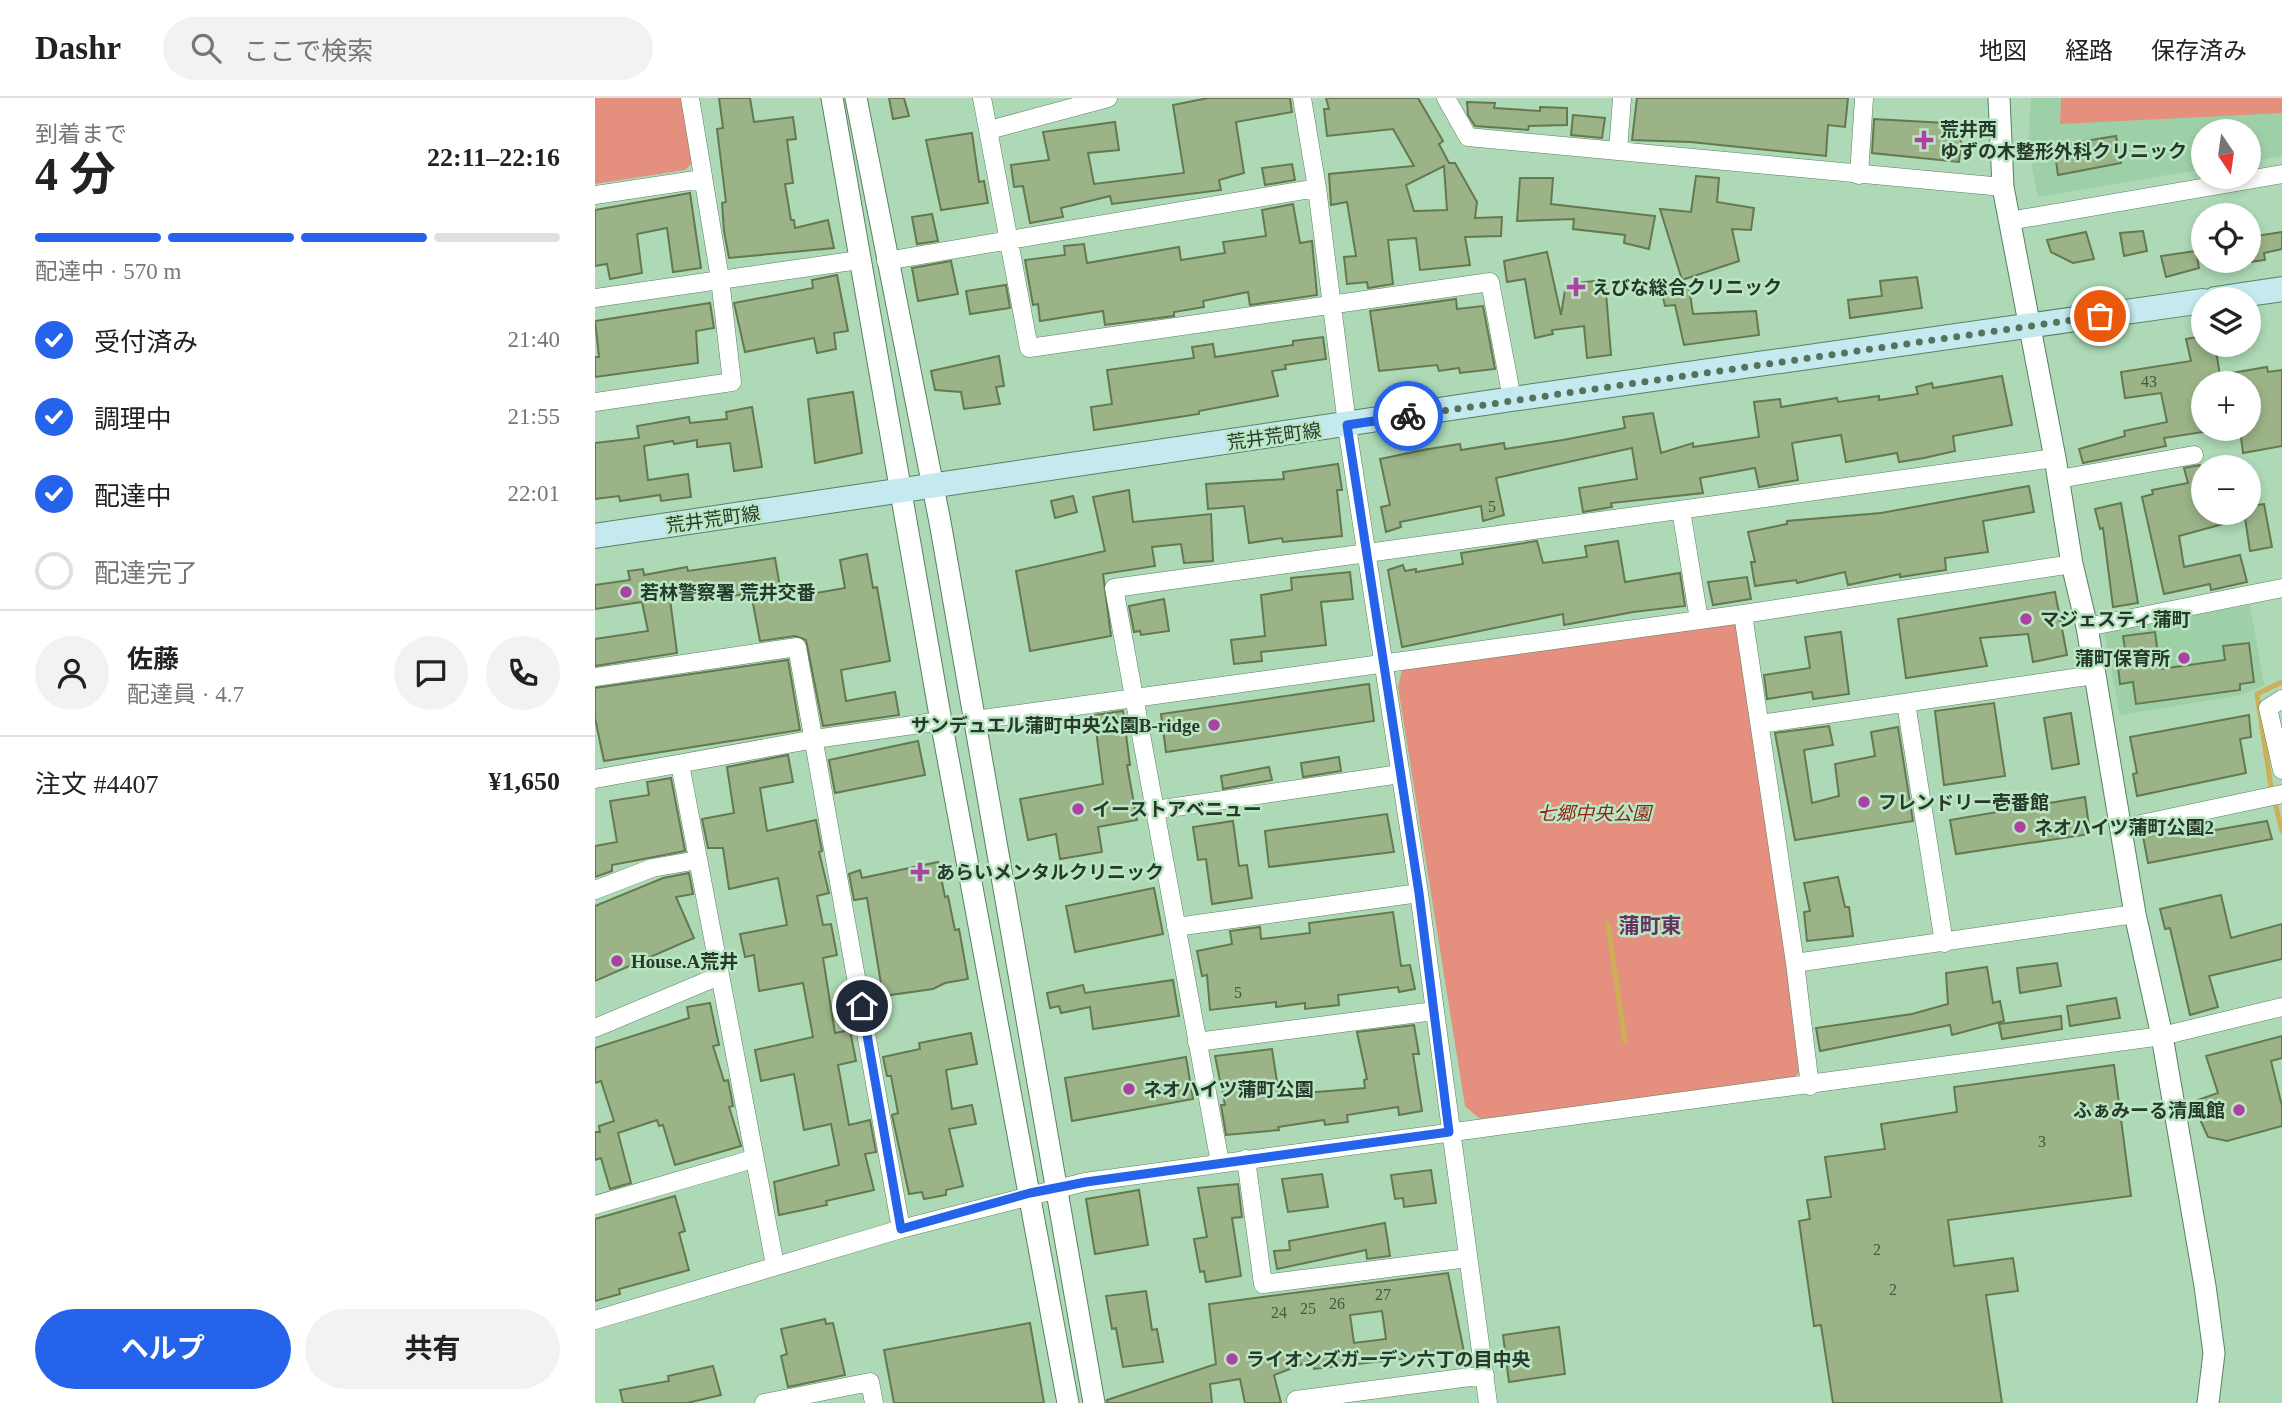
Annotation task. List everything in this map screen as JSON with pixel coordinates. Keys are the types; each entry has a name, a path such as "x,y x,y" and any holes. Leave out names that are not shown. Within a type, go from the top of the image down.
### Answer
{"main road":[{"path":"2261,292 2282,289"},
{"name":"荒井荒町線","path":"595,536 1512,399 2191,303"}],"street":[{"path":"595,401 731,382 720,279 690,98"},
{"path":"832,98 941,721 1068,1403"},
{"path":"856,98 975,720 1054,1189 1094,1403"},
{"path":"982,98 1029,348 1490,282 1512,399"},
{"path":"989,130 1108,98"},
{"path":"1302,98 1317,188 1347,425 1419,893 1449,1132 1489,1403"},
{"path":"1446,98 1468,137 2003,187"},
{"path":"1618,151 1622,98"},
{"path":"1859,175 1864,98"},
{"path":"1999,98 2003,187 2059,479 2072,564 2087,627 2135,914 2162,1036 2214,1353 2208,1403"},
{"path":"2009,221 2282,174"},
{"path":"595,195 702,179"},
{"path":"886,261 1008,238 1317,188"},
{"path":"595,298 859,260"},
{"path":"2059,479 2191,456"},
{"path":"1220,1163 1114,588 2055,458"},
{"path":"1681,510 1699,620"},
{"path":"975,720 1744,614 2072,564"},
{"path":"2087,627 2282,589"},
{"path":"1744,614 1795,963 1810,1086"},
{"path":"595,677 797,647 901,1229"},
{"path":"1760,724 2094,675"},
{"path":"2282,699 2267,708 2282,770"},
{"path":"1906,703 1944,943"},
{"path":"595,779 815,739 941,721"},
{"path":"680,764 775,1265"},
{"path":"1155,810 1400,774"},
{"path":"2122,828 2276,796"},
{"path":"595,890 652,868 698,860"},
{"path":"1176,927 1419,893"},
{"path":"1795,963 2135,914"},
{"path":"595,1028 719,976"},
{"path":"595,1320 775,1265 1030,1193 1220,1163 1810,1086 2162,1036 2282,1007"},
{"path":"1197,1042 1434,1011"},
{"path":"595,1205 753,1159"},
{"path":"1246,1160 1263,1284 1468,1258"},
{"path":"1297,1403 1296,1400 1485,1375"},
{"path":"764,1403 870,1381 874,1403"}],"shaded area":[{"path":"2031,98 2282,98 2282,156 2261,160 2261,119 2191,119 2191,171 2038,197 2028,146"},
{"name":"蒲町保育所","path":"2250,605 2264,685 2242,695 2120,715 2104,631"}],"green space":[{"path":"595,98 687,98 697,158 685,170 595,184"},
{"path":"2061,98 2282,98 2282,113 2060,124"},
{"name":"七郷中央公園","path":"1743,614 1802,1068 1794,1079 1480,1119 1465,1106 1398,687 1402,670"}],"building":[{"path":"719,98 750,98 754,122 793,117 796,139 787,140 793,183 785,184 791,220 794,220 795,228 828,220 834,248 729,258 724,231 722,203 726,202 717,129 723,128"},
{"path":"889,98 904,98 909,116 893,119"},
{"path":"1208,98 1290,98 1292,112 1236,122 1244,173 1219,180 1221,190 1112,204 1110,196 1061,208 1063,217 1030,223 1023,186 1014,187 1011,165 1049,160 1043,132 1115,122 1119,150 1088,153 1094,184 1184,173 1173,105"},
{"path":"1326,98 1418,98 1443,141 1439,144 1449,163 1455,163 1477,202 1475,218 1502,217 1501,236 1465,237 1470,265 1420,270 1416,238 1388,240 1393,284 1368,288 1367,282 1347,284 1344,257 1356,256 1347,202 1331,205 1329,174 1414,166 1393,129 1327,136 1324,109 1329,109","holes":["1444,166 1447,210 1414,211 1406,185"]},
{"path":"1637,98 1848,98 1845,127 1828,125 1826,156 1691,142 1632,140"},
{"path":"1467,102 1495,103 1494,108 1540,111 1540,107 1567,108 1567,125 1529,126 1528,130 1475,126 1468,115"},
{"path":"1573,115 1605,118 1602,138 1571,135"},
{"path":"1874,119 1963,124 1959,162 1872,153"},
{"path":"972,133 979,182 984,181 988,203 941,210 926,140"},
{"path":"2116,136 2121,163 2058,175 2054,146"},
{"path":"1292,164 1295,180 1265,185 1262,168"},
{"path":"1696,176 1719,178 1717,202 1754,208 1751,230 1732,229 1739,261 1682,280 1660,209 1691,212"},
{"path":"1520,178 1553,178 1551,204 1655,216 1649,249 1624,243 1625,235 1573,229 1574,219 1517,221"},
{"path":"690,193 701,268 673,272 667,228 637,234 642,273 610,279 607,264 595,266 595,210"},
{"path":"1293,204 1300,243 1312,241 1317,295 1250,305 1248,292 1203,301 1204,307 1174,312 1174,316 1105,325 1103,311 1040,321 1038,304 1033,305 1025,260 1065,255 1064,246 1084,244 1087,263 1179,247 1181,260 1225,253 1223,242 1266,236 1262,210"},
{"path":"932,214 938,241 917,244 912,217"},
{"path":"2143,231 2147,251 2124,256 2120,233"},
{"path":"2086,232 2094,259 2073,263 2051,252 2047,240"},
{"path":"2282,232 2282,249 2264,253 2265,260 2261,260 2261,235"},
{"path":"1547,252 1561,315 1566,284 1605,280 1611,355 1587,358 1584,326 1552,330 1553,334 1535,338 1525,279 1507,282 1504,261"},
{"path":"2191,252 2191,270 2166,277 2161,256"},
{"path":"951,261 958,294 918,301 912,268"},
{"path":"837,275 848,331 834,333 836,349 817,353 814,338 745,352 734,303 813,288 812,280"},
{"path":"1917,277 1922,308 1850,318 1848,300 1882,296 1880,281"},
{"path":"1006,285 1010,308 970,314 966,291"},
{"path":"1689,287 1693,314 1756,311 1759,335 1684,345 1675,305 1665,306 1662,293"},
{"path":"1456,299 1457,309 1483,306 1495,369 1460,373 1459,368 1439,371 1437,365 1379,371 1370,311"},
{"path":"710,303 714,328 696,331 698,363 595,377 595,357 599,357 595,321"},
{"path":"1323,337 1326,359 1285,365 1286,369 1272,371 1278,396 1199,411 1199,414 1094,430 1091,407 1112,404 1107,370 1194,358 1192,347 1213,344 1215,357 1293,345 1293,341"},
{"path":"2191,338 2191,357 2217,357 2219,371 2191,371 2191,434 2164,438 2166,446 2083,463 2079,449 2125,436 2124,431 2167,422 2161,393 2125,398 2121,372 2191,361 2186,339"},
{"path":"999,356 1004,386 996,387 1000,404 964,409 961,392 935,390 931,371"},
{"path":"2267,367 2268,372 2282,370 2282,446 2243,453 2242,441 2261,441 2261,371 2244,371"},
{"path":"2002,376 2012,425 1953,436 1955,451 1899,462 1897,453 1846,462 1841,435 1792,443 1798,480 1759,487 1755,468 1700,478 1703,493 1611,503 1612,507 1583,512 1579,488 1637,479 1632,448 1496,478 1504,515 1483,521 1481,506 1400,522 1401,527 1386,532 1381,507 1390,505 1380,459 1460,444 1461,450 1504,443 1505,449 1563,440 1625,428 1623,417 1653,413 1661,453 1693,443 1693,447 1759,437 1754,402 1780,399 1781,407 1837,398 1838,402 1879,396 1879,400 1918,394 1916,387 1932,383 1933,388"},
{"path":"853,392 862,453 815,463 808,399"},
{"path":"752,407 762,467 734,471 730,443 697,447 697,440 644,446 648,480 688,474 691,497 661,501 660,495 620,501 619,496 595,499 595,443 639,438 637,426 689,417 690,423 727,419 726,412"},
{"path":"1338,464 1342,490 1337,490 1342,536 1283,542 1282,538 1249,543 1244,506 1208,509 1206,484 1284,479 1283,472"},
{"path":"2191,467 2191,525 2219,525 2179,536 2184,567 2240,555 2247,582 2211,590 2210,584 2164,594 2142,497 2153,494 2152,490 2188,483 2184,468"},
{"path":"2029,486 2034,512 1983,521 1988,552 1945,558 1946,570 1900,577 1900,574 1848,585 1845,572 1797,583 1796,580 1755,586 1751,562 1755,562 1748,532 1787,524 1787,521 1881,513"},
{"path":"1129,490 1133,522 1211,514 1213,561 1184,563 1181,544 1152,547 1155,566 1103,574 1111,636 1030,651 1016,571 1105,551 1093,497"},
{"path":"1073,496 1077,512 1055,518 1051,501"},
{"path":"2121,503 2138,603 2113,607 2103,528 2100,529 2095,509"},
{"path":"2261,504 2264,504 2272,547 2250,551 2246,525 2261,525"},
{"path":"1537,541 1543,563 1587,557 1585,546 1618,541 1625,582 1680,573 1685,606 1633,612 1564,625 1563,614 1402,647 1388,570 1403,565 1405,571 1416,569 1416,572 1463,564 1461,553"},
{"path":"867,554 873,588 877,587 890,661 841,670 846,701 895,692 899,715 823,726 806,640 795,636 760,641 751,593 702,601 701,594 670,599 677,653 595,666 595,639 648,631 642,602 595,609 595,585 630,580 628,571 643,569 644,575 687,567 688,571 775,558 782,599 845,588 840,560"},
{"path":"1350,572 1353,599 1321,602 1326,645 1261,652 1262,661 1234,664 1231,640 1265,636 1261,595 1292,590 1291,578"},
{"path":"1747,577 1751,599 1713,605 1708,582"},
{"path":"2055,592 2067,655 2033,662 2028,634 1980,638 1987,666 1906,678 1898,619"},
{"path":"1164,599 1169,631 1141,635 1140,631 1134,632 1129,606"},
{"path":"1841,632 1849,694 1813,699 1812,692 1767,699 1764,675 1810,668 1805,637"},
{"path":"2155,632 2160,669 2225,660 2223,646 2249,643 2254,682 2240,684 2240,690 2136,704 2133,682 2120,684 2117,657 2126,655 2123,636"},
{"path":"788,660 800,730 604,761 595,718 595,688"},
{"path":"1369,684 1374,721 1166,752 1161,714"},
{"path":"1994,703 2005,776 1944,785 1935,711"},
{"name":"イーストアベニュー","path":"1123,711 1130,765 1127,765 1137,820 1098,827 1102,852 1060,859 1056,834 1028,840 1020,799 1103,784 1094,715"},
{"path":"2071,713 2079,764 2052,769 2044,718"},
{"path":"2249,715 2251,737 2240,739 2246,773 2137,796 2133,774 2137,773 2130,737"},
{"path":"1829,726 1833,745 1804,750 1812,803 1839,796 1835,764 1875,756 1871,732 1898,727 1913,821 1795,840 1775,733"},
{"path":"918,741 925,775 835,793 829,760"},
{"path":"788,755 793,782 760,788 767,831 816,820 822,851 819,852 829,893 817,896 823,925 831,924 837,955 823,958 835,1033 850,1030 856,1061 838,1065 849,1125 870,1120 876,1152 865,1154 874,1190 826,1201 827,1205 779,1215 774,1182 839,1165 831,1124 804,1130 794,1074 761,1081 755,1050 813,1037 803,983 759,991 754,955 745,957 740,934 787,925 778,878 729,889 723,848 708,848 702,819 734,813 727,767"},
{"path":"1339,757 1341,771 1303,777 1301,763"},
{"path":"1269,767 1272,780 1223,789 1221,776"},
{"path":"671,778 685,851 612,865 612,871 595,877 595,846 617,842 610,801 649,795 647,782"},
{"name":"ネオハイツ蒲町公園2","path":"2085,797 2090,834 1956,854 1950,820"},
{"path":"1387,814 1394,852 1269,867 1265,831"},
{"path":"1233,821 1239,866 1247,865 1252,898 1212,904 1206,859 1198,860 1193,827"},
{"path":"2267,821 2272,839 2148,863 2143,836 2209,823 2210,831"},
{"path":"938,862 955,930 959,929 968,979 945,983 933,989 883,996 867,898 854,900 849,874 860,870 862,878"},
{"path":"689,873 693,894 676,897 694,938 595,981 595,906 663,878"},
{"path":"1838,877 1845,907 1849,907 1853,936 1807,941 1804,912 1810,911 1804,883"},
{"path":"1154,888 1163,934 1075,952 1066,906"},
{"path":"2221,895 2231,938 2282,924 2282,959 2209,976 2218,1007 2190,1015 2170,928 2165,929 2160,909"},
{"path":"1393,912 1401,966 1410,965 1415,989 1399,992 1398,987 1338,995 1339,1005 1305,1009 1305,1003 1276,1007 1276,1002 1210,1010 1207,975 1202,976 1197,951 1232,944 1230,931 1260,927 1261,939 1310,933 1309,923"},
{"path":"2057,963 2061,986 2020,993 2017,968"},
{"path":"1987,967 1993,1003 2000,1001 2004,1021 1952,1035 1950,1025 1820,1051 1816,1028 1912,1014 1948,1004 1946,973"},
{"path":"1173,980 1179,1016 1093,1029 1090,1007 1061,1013 1059,1006 1050,1008 1047,993 1083,985 1085,993"},
{"path":"2116,998 2120,1018 2070,1026 2067,1006"},
{"path":"710,1003 719,1045 713,1046 724,1081 728,1080 733,1106 729,1107 741,1146 675,1165 663,1125 659,1126 657,1120 618,1133 631,1183 610,1189 601,1158 595,1160 595,1132 600,1132 599,1126 614,1121 601,1081 595,1083 595,1048 689,1018 687,1007"},
{"path":"2061,1016 2062,1029 2002,1039 1999,1024"},
{"path":"1414,1025 1419,1054 1413,1054 1422,1111 1399,1115 1398,1107 1347,1115 1348,1122 1325,1125 1324,1120 1278,1127 1279,1130 1226,1135 1221,1105 1225,1105 1215,1056 1272,1049 1279,1095 1365,1088 1364,1080 1367,1079 1357,1032"},
{"path":"971,1033 977,1064 946,1070 952,1109 972,1105 976,1124 949,1129 963,1186 946,1190 946,1195 924,1199 922,1192 909,1194 892,1115 898,1113 891,1076 887,1076 883,1057 920,1049 919,1043"},
{"path":"2282,1036 2282,1058 2271,1061 2282,1106 2282,1126 2227,1141 2208,1137 2192,1102 2218,1093 2206,1056"},
{"name":"ネオハイツ蒲町公園","path":"1186,1057 1193,1099 1072,1121 1065,1078"},
{"path":"2114,1065 2131,1196 1948,1220 1954,1266 2013,1258 2018,1291 1986,1295 2002,1403 1833,1403 1821,1325 1814,1326 1799,1221 1810,1219 1807,1200 1831,1197 1825,1157 1885,1149 1881,1124 1957,1112 1954,1087"},
{"path":"1431,1170 1436,1203 1404,1207 1403,1198 1395,1199 1391,1175"},
{"path":"1322,1174 1328,1207 1288,1212 1282,1179"},
{"path":"1238,1184 1242,1217 1232,1218 1241,1276 1206,1282 1204,1271 1200,1272 1194,1239 1207,1237 1198,1188"},
{"path":"1139,1190 1148,1245 1095,1254 1086,1199"},
{"path":"675,1196 685,1231 679,1233 689,1270 619,1289 620,1294 595,1301 595,1219"},
{"path":"1385,1223 1390,1256 1367,1259 1366,1250 1277,1269 1274,1251 1290,1250 1289,1241"},
{"path":"1448,1273 1464,1352 1314,1369 1313,1360 1274,1375 1281,1403 1245,1403 1240,1379 1210,1384 1212,1403 1107,1403 1107,1400 1216,1364 1209,1304","holes":["1382,1311 1386,1339 1354,1343 1350,1315"]},
{"path":"1146,1291 1152,1330 1157,1329 1163,1362 1123,1367 1116,1328 1112,1329 1106,1296"},
{"path":"825,1319 826,1324 833,1323 845,1375 788,1387 781,1356 787,1354 781,1329"},
{"path":"1030,1323 1044,1403 894,1403 884,1350"},
{"path":"1559,1327 1565,1374 1509,1382 1503,1335"},
{"path":"713,1366 721,1395 687,1403 623,1403 620,1390 669,1381 668,1376"}],"waterway":[{"path":"2282,682 2257,694 2271,787 2282,831"},
{"path":"1608,924 1625,1041"}],"way so far":[{"path":"1408,416 2100,316"}],"place":[{"name":"荒井西 ゆずの木整形外科クリニック","path":"1924,140"},
{"name":"えびな総合クリニック","path":"1576,287"},
{"name":"若林警察署 荒井交番","path":"626,592"},
{"name":"マジェスティ蒲町","path":"2026,619"},
{"name":"蒲町保育所","path":"2184,658"},
{"name":"サンデュエル蒲町中央公園B-ridge","path":"1214,725"},
{"name":"フレンドリー壱番館","path":"1864,802"},
{"name":"イーストアベニュー","path":"1078,809"},
{"name":"ネオハイツ蒲町公園2","path":"2020,827"},
{"name":"あらいメンタルクリニック","path":"920,872"},
{"name":"House.A荒井","path":"617,961"},
{"name":"ネオハイツ蒲町公園","path":"1129,1089"},
{"name":"ふぁみーる清風館","path":"2239,1110"},
{"name":"ライオンズガーデン六丁の目中央","path":"1232,1359"}],"district":[{"name":"蒲町東","path":"1650,926"}],"route":[{"path":"862,1006 901,1229 1030,1193 1086,1182 1449,1132 1419,893 1347,425 1408,416"}]}
